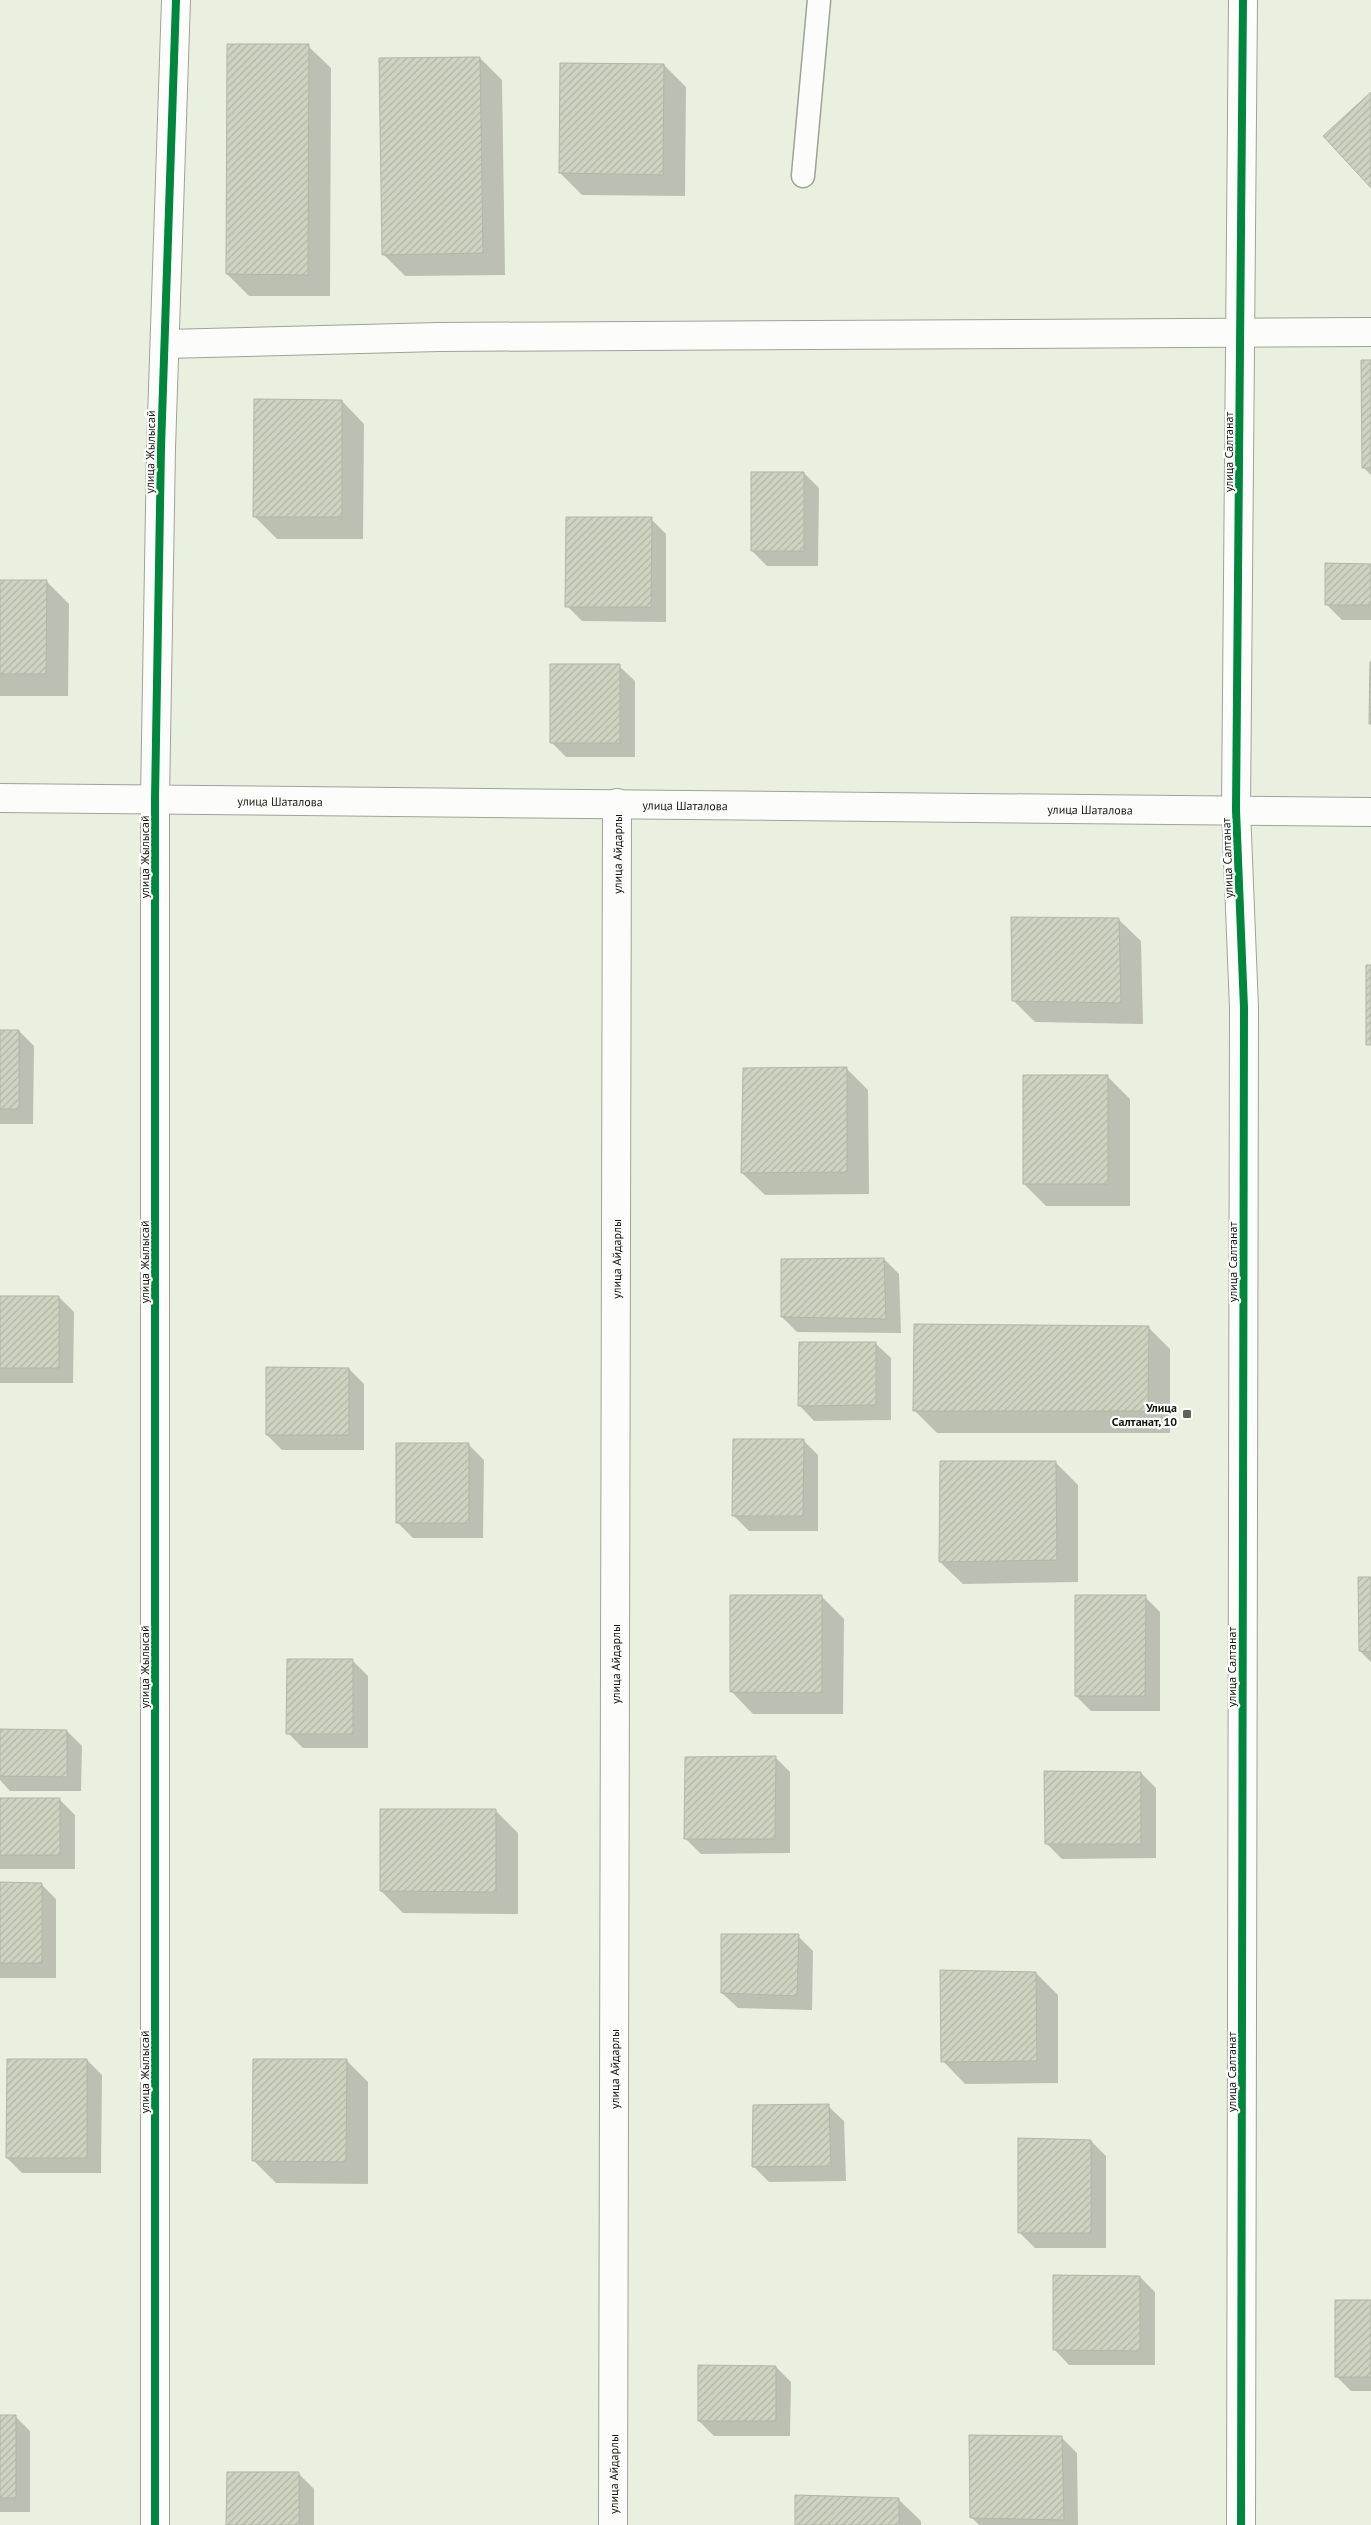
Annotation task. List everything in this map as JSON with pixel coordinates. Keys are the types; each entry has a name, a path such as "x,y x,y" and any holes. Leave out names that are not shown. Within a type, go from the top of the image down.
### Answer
{"street":[{"name":"улица Жылысай","path":"155,2525 155,799 165,344 176,0"},
{"name":"улица Салтанат","path":"1241,2525 1244,1008 1236,810 1243,0"},
{"path":"165,344 439,337 766,337 1371,332"},
{"name":"улица Шаталова","path":"0,798 617,802 1371,812"},
{"name":"улица Айдарлы","path":"613,2525 617,802"}],"lane":[{"path":"803,176 819,0"}],"building":[{"path":"227,44 309,44 308,275 226,274"},
{"path":"480,57 483,253 382,255 379,58"},
{"path":"560,63 664,64 663,175 559,173"},
{"path":"1371,92 1371,188 1323,136"},
{"path":"1361,360 1371,360 1371,468 1362,468"},
{"path":"254,399 342,400 342,517 253,517"},
{"path":"751,472 804,472 804,551 751,551"},
{"path":"566,517 652,517 651,607 565,607"},
{"path":"1325,563 1371,564 1371,605 1325,605"},
{"path":"0,580 47,580 46,674 0,674"},
{"path":"1370,662 1371,724 1369,724"},
{"path":"550,664 620,664 620,743 550,743"},
{"path":"1011,917 1119,918 1121,1003 1012,1001"},
{"path":"1366,965 1371,965 1371,1045 1366,1045"},
{"path":"0,1030 19,1030 19,1109 0,1109"},
{"path":"847,1067 847,1172 741,1173 743,1068"},
{"path":"1023,1075 1108,1075 1108,1184 1023,1184"},
{"path":"884,1258 886,1319 781,1317 781,1259"},
{"path":"0,1296 59,1296 59,1368 0,1368"},
{"path":"914,1324 1149,1326 1148,1411 913,1411"},
{"path":"799,1342 876,1342 876,1405 798,1406"},
{"path":"266,1367 349,1368 349,1435 266,1435"},
{"path":"733,1439 804,1439 803,1516 732,1516"},
{"path":"396,1443 469,1443 469,1523 396,1523"},
{"path":"940,1461 1056,1461 1057,1560 939,1562"},
{"path":"1358,1577 1371,1577 1371,1652 1359,1651"},
{"path":"730,1595 822,1595 822,1693 730,1692"},
{"path":"1075,1595 1146,1595 1145,1696 1075,1696"},
{"path":"287,1659 353,1659 353,1734 286,1734"},
{"path":"0,1729 67,1730 67,1777 0,1776"},
{"path":"776,1756 775,1839 684,1839 685,1757"},
{"path":"1044,1771 1141,1772 1141,1844 1045,1844"},
{"path":"0,1798 60,1798 60,1855 0,1855"},
{"path":"380,1809 496,1809 496,1892 380,1891"},
{"path":"0,1882 42,1883 42,1963 0,1963"},
{"path":"721,1934 799,1934 797,1996 721,1993"},
{"path":"940,1970 1036,1972 1037,2061 941,2062"},
{"path":"7,2059 87,2059 87,2158 6,2158"},
{"path":"253,2059 347,2059 346,2162 252,2161"},
{"path":"829,2104 831,2166 752,2167 753,2105"},
{"path":"1018,2138 1091,2140 1091,2233 1018,2233"},
{"path":"1053,2275 1140,2276 1140,2351 1053,2350"},
{"path":"1335,2300 1371,2300 1371,2377 1335,2377"},
{"path":"698,2365 776,2366 776,2421 698,2421"},
{"path":"0,2415 16,2415 16,2498 0,2498"},
{"path":"969,2435 1062,2436 1064,2520 970,2518"},
{"path":"227,2472 299,2472 299,2525 226,2525"},
{"path":"795,2495 899,2498 899,2525 795,2525"}],"cycle path":[{"path":"155,2525 155,799 161,448 176,0"},
{"path":"1241,2525 1244,1008 1236,810 1243,0"}],"place":[{"name":"Улица Салтанат, 10","path":"1187,1414"}]}
